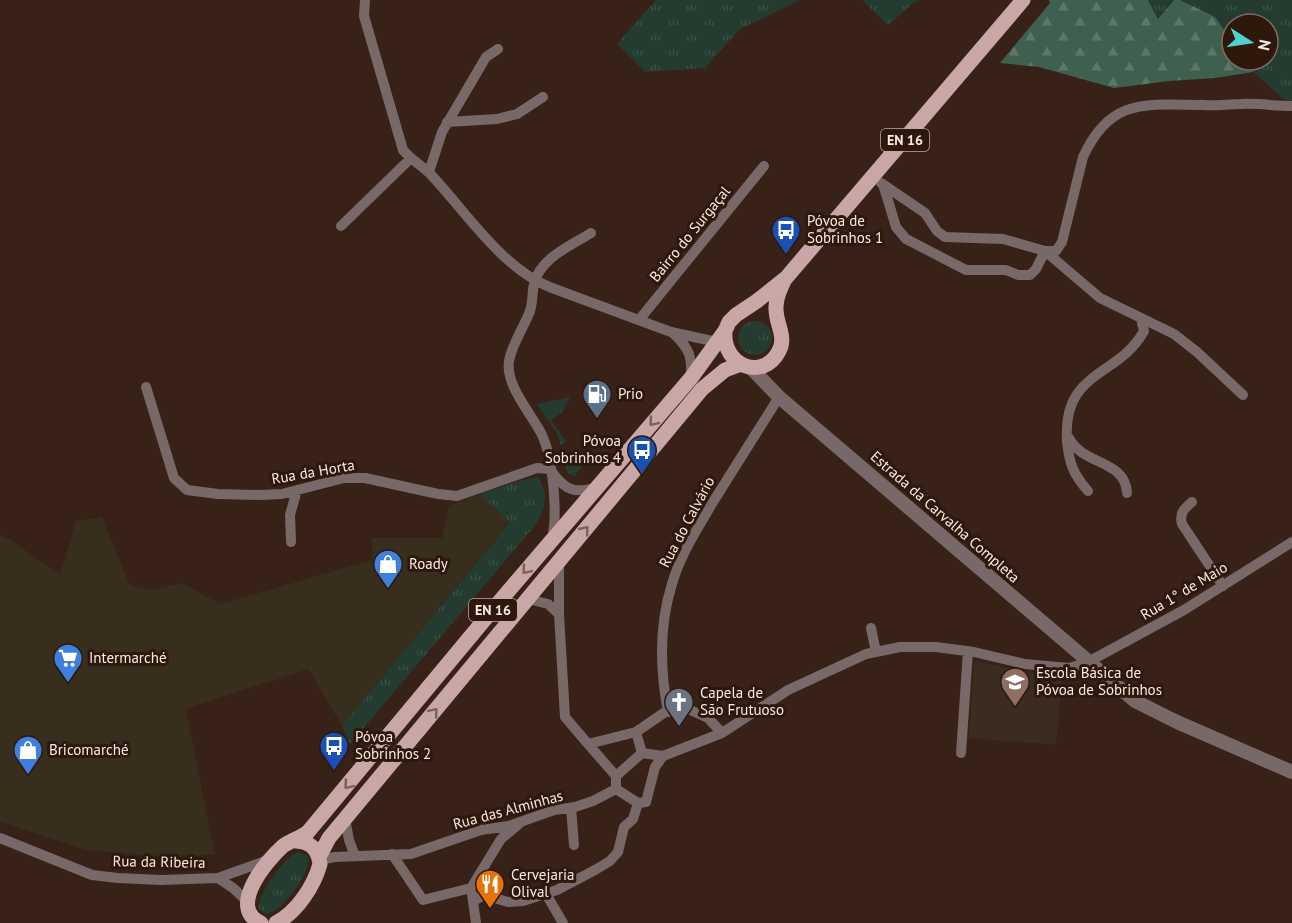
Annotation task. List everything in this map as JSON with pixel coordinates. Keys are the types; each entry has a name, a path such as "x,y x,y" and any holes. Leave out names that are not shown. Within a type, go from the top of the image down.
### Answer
{"main road":[{"name":"EN 16","path":"239,923 249,894 263,868 282,847 308,832 691,378 721,337 729,322 786,278 878,181 1023,0"},
{"name":"EN 16","path":"276,923 304,897 318,872 319,858 329,838 702,388 725,370 768,363 775,357 782,340 776,300 786,278"},
{"path":"744,310 763,310 778,322"},
{"path":"721,337 733,359 746,366"},
{"path":"296,841 310,844 316,850 319,858"},
{"path":"247,905 251,915 261,923"}],"street":[{"path":"365,0 363,16 403,150 410,159 429,172 514,267 535,282 671,332 721,337"},
{"path":"429,172 441,132 486,57 498,49"},
{"path":"447,122 497,119 517,114 543,97"},
{"path":"878,181 925,213 937,231 945,237 1002,239 1045,251 1056,251 1062,242 1083,157 1103,126 1123,111 1139,105 1157,104 1292,106"},
{"path":"341,226 410,159"},
{"name":"Bairro do Surgaçal","path":"639,320 764,166"},
{"path":"878,181 896,226 906,239 966,270 1006,270 1030,275 1036,269 1045,251"},
{"path":"551,542 555,524 555,506 548,453 543,436 514,387 509,374 509,361 532,307 535,282 546,261 591,233"},
{"path":"1045,251 1100,298 1174,334 1243,395"},
{"path":"1088,491 1075,476 1068,456 1068,414 1075,394 1085,383 1116,361 1139,340 1144,331 1141,319"},
{"path":"671,332 684,343 692,358 691,378"},
{"path":"775,357 770,366 769,376 779,397"},
{"name":"Estrada da Carvalha Completa","path":"746,366 779,397 1135,701 1177,722 1292,772"},
{"name":"Rua da Horta","path":"146,387 174,478 187,490 242,495 282,494 344,478 365,478 457,496 537,468 550,469"},
{"name":"Rua do Calvário","path":"668,712 664,692 663,628 671,584 699,525 779,397"},
{"path":"1067,435 1073,447 1084,455 1120,473 1126,481 1127,493"},
{"path":"550,469 562,485 574,490 586,491 598,487"},
{"path":"291,542 290,515 297,490"},
{"path":"1192,501 1183,510 1182,524 1223,586"},
{"name":"Rua 1° de Maio","path":"1069,668 1088,662 1184,610 1292,542"},
{"path":"559,563 559,614 565,717 616,776 616,789 638,803 646,802 655,766 663,756"},
{"path":"528,599 548,604 559,614"},
{"path":"871,628 876,652"},
{"path":"616,776 642,753 663,756 722,733 788,690 866,654 900,647 936,647 968,651 1024,664 1088,670 1107,679"},
{"path":"1069,668 1076,657 1074,650"},
{"path":"961,753 968,651"},
{"path":"588,744 636,732 678,704 708,718 722,733"},
{"path":"636,732 642,753"},
{"name":"Rua das Alminhas","path":"355,856 411,854 481,830 522,822 554,810 571,808 593,801 616,789"},
{"path":"473,901 484,895 516,903 546,894 610,861 618,852 624,827 633,819 638,803"},
{"path":"571,808 574,844"},
{"path":"319,858 355,856 345,819"},
{"path":"476,923 471,888 501,839 522,822"},
{"name":"Rua da Ribeira","path":"0,838 92,875 161,880 218,878 272,859"},
{"path":"392,854 423,900 471,888"},
{"name":"Rua da Ribeira","path":"218,878 233,888 247,905"},
{"path":"546,894 563,923"}],"shaded area":[{"path":"480,494 510,521 342,726 308,669 186,709 215,855 156,856 86,850 0,822 0,535 11,540 60,575 76,521 102,517 130,585 153,590 182,583 220,604 372,560 372,538 442,538 449,506"},
{"name":"Escola Básica de Póvoa de Sobrinhos","path":"974,661 1062,679 1056,745 969,738"}],"green space":[{"path":"656,0 800,0 739,30 705,68 645,72 617,44"},
{"path":"862,0 920,0 888,25"},
{"path":"1049,0 1148,0 1158,19 1174,0 1180,0 1215,17 1220,24 1220,72 1253,72 1114,88 1039,67 1000,63 1050,3"},
{"path":"1148,0 1174,0 1158,20"},
{"path":"1180,0 1292,0 1292,106 1253,72 1280,72 1280,12 1220,12 1220,30"},
{"path":"755,321 767,326 772,338 767,350 755,355 743,350 738,338 743,326"},
{"path":"570,397 563,411 551,420 566,441 561,445 556,432 537,404"},
{"path":"564,459 588,461 574,476 567,472"},
{"path":"539,477 545,500 537,523 350,744 342,726 510,522 480,494 522,480"},
{"path":"298,852 308,856 306,872 287,900 272,912 265,914 259,909 262,895 272,877 292,855"}],"place":[{"name":"Póvoa de Sobrinhos 1","path":"786,256"},
{"name":"Prio","path":"597,420"},
{"name":"Póvoa Sobrinhos 4","path":"642,476"},
{"name":"Roady","path":"388,590"},
{"name":"Intermarché","path":"68,684"},
{"name":"Escola Básica de Póvoa de Sobrinhos","path":"1015,708"},
{"name":"Capela de São Frutuoso","path":"679,728"},
{"name":"Póvoa Sobrinhos 2","path":"334,772"},
{"name":"Bricomarché","path":"28,776"},
{"name":"Cervejaria Olival","path":"490,910"}]}
